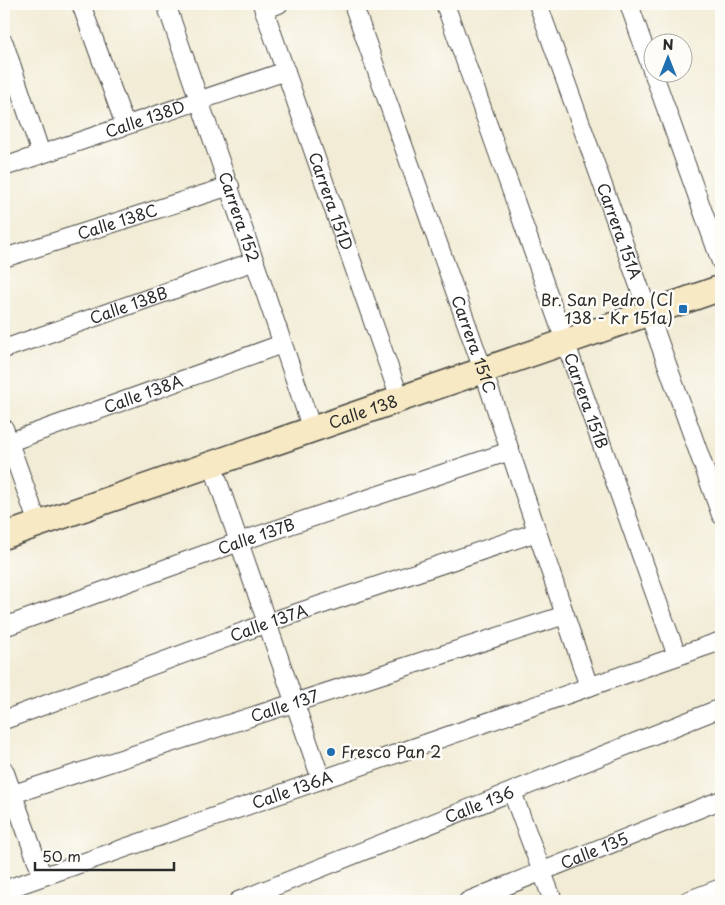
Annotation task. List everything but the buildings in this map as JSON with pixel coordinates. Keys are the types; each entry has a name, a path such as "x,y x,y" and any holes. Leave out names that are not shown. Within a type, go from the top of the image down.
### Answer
{"main road":[{"name":"Calle 138","path":"4,536 721,288"}],"street":[{"path":"82,4 125,125"},
{"name":"Carrera 152","path":"166,4 312,429"},
{"name":"Carrera 151C","path":"353,4 483,370 589,687"},
{"name":"Carrera 151B","path":"445,4 677,656"},
{"name":"Carrera 151A","path":"538,4 721,515"},
{"path":"629,4 642,40"},
{"name":"Carrera 151D","path":"268,6 286,71 400,399"},
{"path":"4,43 42,154"},
{"name":"Calle 138D","path":"4,167 286,71"},
{"path":"657,82 721,262"},
{"name":"Calle 138C","path":"4,258 230,186"},
{"name":"Calle 138B","path":"4,350 255,261"},
{"name":"Calle 138A","path":"5,438 282,344"},
{"path":"5,438 38,524"},
{"name":"Calle 137B","path":"4,627 239,542 510,451"},
{"path":"212,464 321,779"},
{"name":"Calle 137A","path":"4,720 267,623 537,532"},
{"name":"Calle 137","path":"8,795 295,704 565,615"},
{"name":"Calle 136A","path":"4,890 42,875 721,641"},
{"name":"Calle 136","path":"238,901 721,708"},
{"path":"4,770 8,795 42,875"},
{"path":"512,792 553,901"},
{"name":"Calle 135","path":"468,901 721,800"},
{"path":"688,901 721,888"}],"place":[{"name":"Br. San Pedro (Cl 138 - Kr 151a)","path":"683,309"},
{"name":"Fresco Pan 2","path":"331,752"}]}
